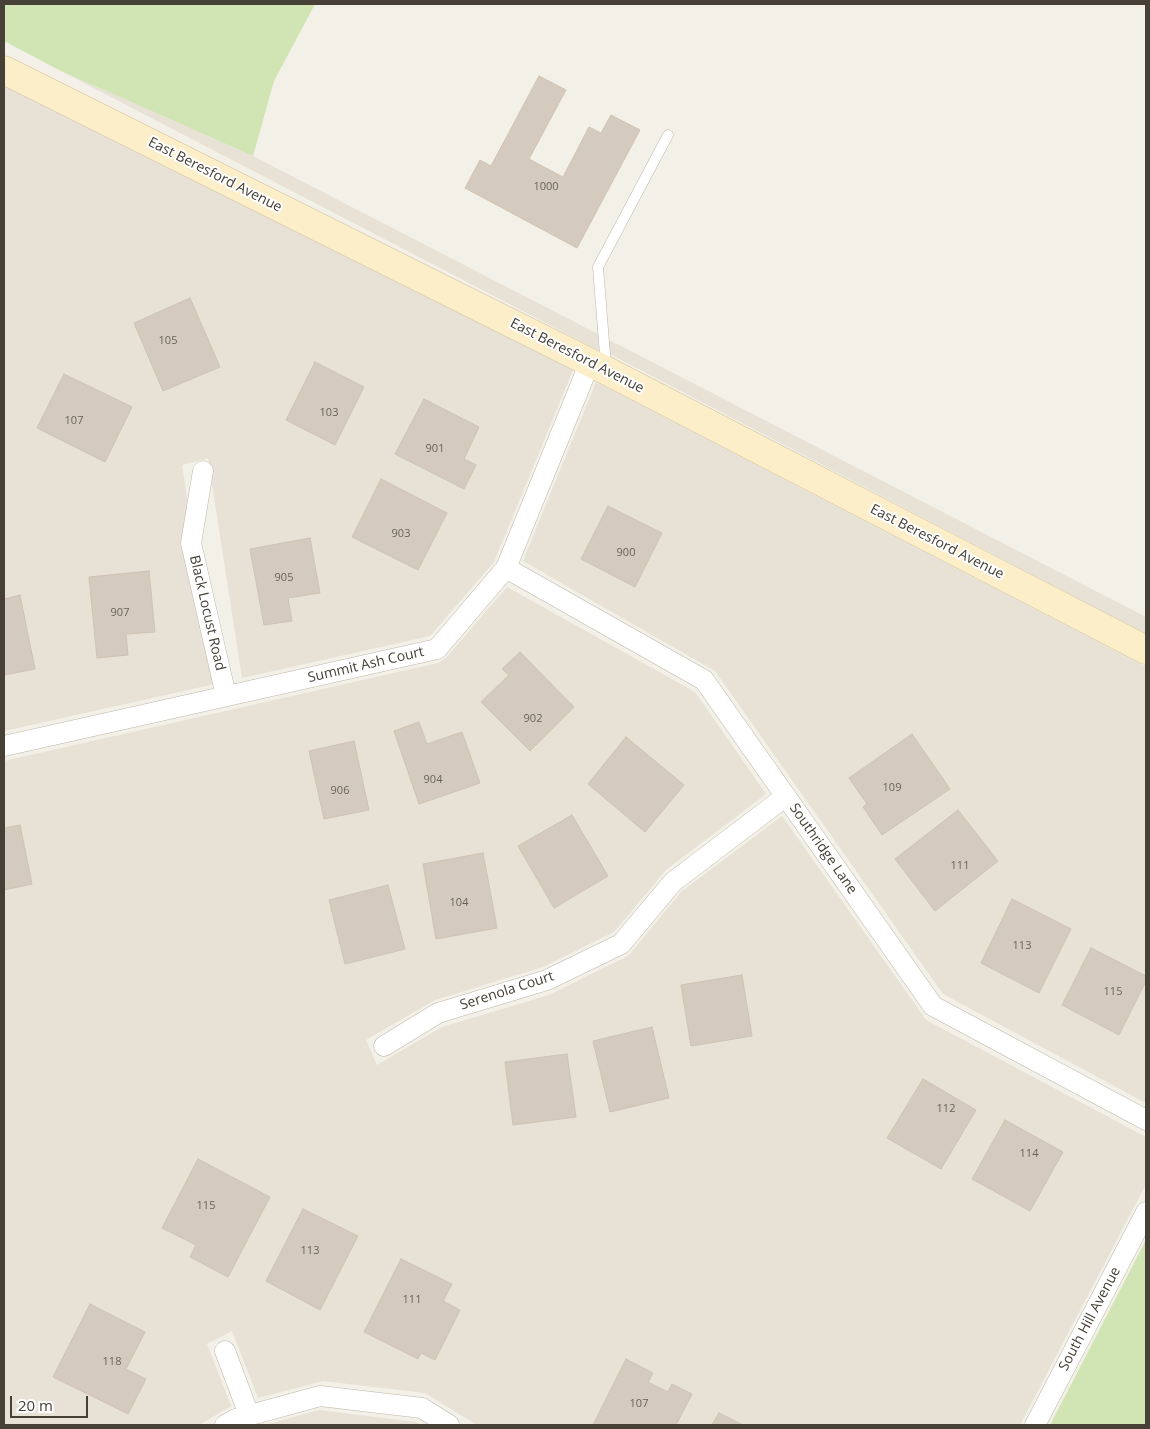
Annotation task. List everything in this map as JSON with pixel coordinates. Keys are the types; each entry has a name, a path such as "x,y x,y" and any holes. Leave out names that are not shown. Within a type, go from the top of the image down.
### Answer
{"street":[{"name":"East Beresford Avenue","path":"4,70 598,366 1146,650"},
{"name":"Summit Ash Court","path":"4,746 436,649 506,568 598,366"},
{"name":"Black Locust Road","path":"203,471 191,543 226,696"},
{"name":"Southridge Lane","path":"506,568 704,680 933,1006 1146,1120"},
{"name":"Serenola Court","path":"384,1046 438,1013 547,980 621,944 672,882 786,796"},
{"name":"South Hill Avenue","path":"1035,1425 1146,1212"},
{"path":"225,1351 250,1415"},
{"path":"225,1425 236,1419 320,1396 422,1408 450,1425"}],"lane":[{"path":"598,366 598,267 668,136"}],"shaded area":[{"path":"59,70 253,156 1146,617 1146,634 608,353 596,349"},
{"path":"4,75 573,370 494,562 430,636 242,678 208,458 182,465 215,684 4,731"},
{"path":"596,382 1146,667 1146,1103 943,994 715,671 523,561"},
{"path":"507,587 695,692 766,794 666,870 614,932 543,967 435,1000 366,1040 377,1065 442,1027 549,995 626,957 681,892 782,816 926,1020 1146,1137 1146,1184 1020,1425 477,1425 425,1393 323,1381 258,1398 232,1331 207,1344 231,1406 199,1425 4,1425 4,761 438,663 446,658"},
{"path":"319,1410 416,1422 421,1425 265,1425"}],"green space":[{"path":"4,4 315,4 274,81 253,156 59,70 4,41"},
{"path":"1146,1240 1146,1425 1050,1425"}],"building":[{"path":"539,76 566,90 529,159 563,177 589,127 601,133 611,115 640,130 577,248 465,188 480,160 491,166"},
{"path":"190,298 220,367 163,391 134,323"},
{"path":"315,362 364,387 335,445 286,420"},
{"path":"64,374 132,407 105,462 37,428"},
{"path":"424,399 479,427 464,459 476,465 464,489 395,454"},
{"path":"381,479 447,513 418,570 352,537"},
{"path":"608,506 662,533 635,587 581,559"},
{"path":"310,538 320,593 288,598 292,621 264,625 250,549"},
{"path":"149,571 155,632 126,634 128,655 97,658 89,577"},
{"path":"20,595 35,669 4,675 4,599"},
{"path":"520,652 574,707 530,751 481,702 509,675 502,669"},
{"path":"419,722 427,744 462,732 480,783 419,804 394,731"},
{"path":"912,734 950,789 882,835 863,807 867,804 849,778"},
{"path":"626,737 684,785 645,832 588,784"},
{"path":"354,741 369,810 324,819 309,751"},
{"path":"958,810 998,861 935,911 895,859"},
{"path":"572,815 608,876 554,908 518,846"},
{"path":"20,825 32,884 4,890 4,828"},
{"path":"483,853 497,928 436,939 423,864"},
{"path":"388,885 405,949 345,964 329,900"},
{"path":"1012,899 1071,929 1039,993 981,963"},
{"path":"1091,948 1146,976 1146,981 1119,1035 1062,1005"},
{"path":"742,975 752,1036 691,1046 681,985"},
{"path":"652,1027 669,1098 610,1112 593,1041"},
{"path":"567,1054 576,1117 513,1125 505,1062"},
{"path":"923,1079 976,1110 941,1169 887,1138"},
{"path":"1005,1120 1063,1152 1030,1211 972,1179"},
{"path":"198,1159 270,1197 228,1277 190,1257 196,1245 162,1228"},
{"path":"303,1209 358,1236 320,1310 266,1281"},
{"path":"401,1259 452,1284 443,1301 460,1310 435,1360 421,1353 418,1359 364,1332"},
{"path":"90,1304 145,1332 126,1369 146,1379 128,1414 53,1377"},
{"path":"626,1359 653,1373 648,1382 668,1392 672,1384 692,1394 676,1425 593,1425"},
{"path":"719,1413 743,1425 712,1425"}]}
